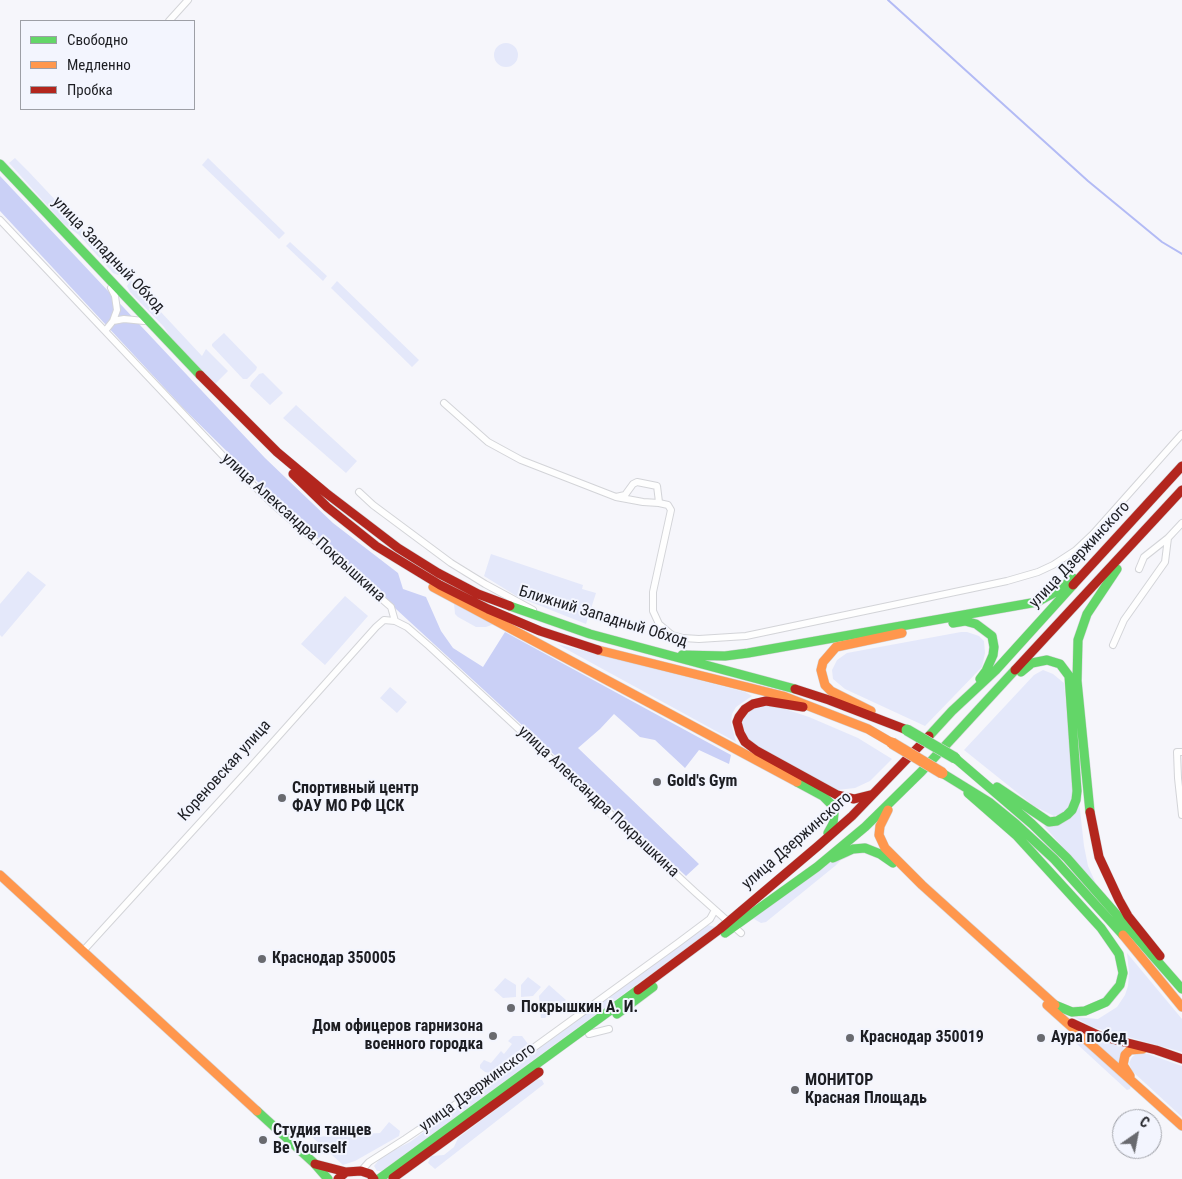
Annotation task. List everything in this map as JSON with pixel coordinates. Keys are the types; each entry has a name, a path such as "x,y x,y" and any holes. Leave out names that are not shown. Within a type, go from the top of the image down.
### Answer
{"main road":[{"name":"улица Западный Обход","path":"0,164 193,368"},
{"name":"улица Западный Обход","path":"0,171 241,424 327,507 376,546"},
{"name":"Ближний Западный Обход","path":"193,368 277,452 332,498 398,548 438,573 478,594 658,658 775,683 896,725"},
{"name":"улица Дзержинского","path":"379,1179 582,1032 734,927 881,787 952,712 996,670 1182,466"},
{"name":"улица Дзержинского","path":"391,1179 817,867 865,826 921,772 1182,490"},
{"path":"1155,519 1109,580 1087,614 1078,640 1078,681 1091,820 1099,857 1128,916 1182,985"},
{"path":"658,658 725,656 1036,602 1064,586 1116,540"},
{"path":"376,546 440,585 514,621 588,647 658,658 774,694 826,712 868,730 892,743 989,802 1016,824 1054,859 1115,926 1182,1006"},
{"path":"376,546 422,581 823,796 831,804 835,818 831,829 814,850"},
{"path":"952,712 986,671 992,659 994,651 993,640 986,630 979,625 965,621 958,622 841,645 830,652 823,662 821,670 825,685 831,691 907,730 960,762 1045,820 1049,822 1057,821 1067,815 1074,806 1077,791 1070,682 1066,671 1060,664 1051,661 1038,661 1030,664 952,739"},
{"path":"826,712 776,702 758,702 749,706 740,714 738,728 742,737 750,746 837,795 858,799 868,796 881,787"},
{"path":"960,762 1032,824 1067,858 1182,988"},
{"path":"921,772 882,818 879,835 885,848 922,885 1057,1006 1072,1012 1085,1011 1106,1002 1115,994 1123,973 1122,962 1102,928 1016,835 945,774"},
{"path":"817,867 839,855 859,848 885,856 1182,1126"},
{"path":"0,874 314,1163 328,1179"},
{"path":"1045,1003 1064,1018 1100,1036 1182,1058"},
{"path":"1136,1085 1124,1067 1123,1060 1125,1055 1134,1050 1156,1050"},
{"path":"314,1163 342,1175 362,1171 370,1174 374,1179"}],"street":[{"path":"169,20 188,0"},
{"name":"улица Александра Покрышкина","path":"0,220 226,458 275,506 391,608 395,621 406,627 429,646 734,927"},
{"path":"105,331 113,321 117,310 115,296 111,288"},
{"path":"113,321 124,318 144,322"},
{"path":"444,403 476,433 500,450 616,497 668,505 671,510 654,592 653,611 659,624 672,635 699,639 746,636 1007,581 1038,572 1054,565 1076,550 1093,534 1182,434"},
{"path":"616,497 625,495 633,484 637,482 657,486 659,489 659,503"},
{"path":"359,492 373,505 451,563 485,584 573,628"},
{"path":"1139,569 1144,557 1168,538 1182,523"},
{"path":"1113,645 1124,620 1166,562 1168,538"},
{"name":"Кореновская улица","path":"83,951 376,627 384,620 395,621"},
{"path":"1180,752 1178,778 1182,815"},
{"name":"улица Дзержинского","path":"362,1171 369,1162 444,1112 678,943 710,918 715,910"},
{"path":"589,1034 609,1029"}],"shaded area":[{"path":"506,43 511,44 517,50 517,60 511,66 506,67 501,66 495,60 494,55 495,50 501,44"},
{"path":"15,158 123,272 118,275 113,273 79,235 64,224 9,163"},
{"path":"208,158 285,233 279,239 202,165"},
{"path":"0,176 265,458 333,523 398,573 403,589 426,597 441,631 453,648 483,667 505,632 731,755 729,764 699,750 685,768 655,740 640,737 614,714 578,748 699,864 686,876 258,482 185,410 0,211"},
{"path":"290,242 327,276 323,281 286,246"},
{"path":"131,280 202,356 206,349 228,371 215,384 130,292 127,286"},
{"path":"337,281 419,360 412,367 331,288"},
{"path":"224,333 257,367 247,379 243,379 212,346"},
{"path":"263,373 283,393 270,405 250,386 259,374"},
{"path":"296,405 357,461 346,473 283,418"},
{"path":"491,554 583,585 582,589 596,593 586,624 518,597 484,576"},
{"path":"28,571 46,585 2,637 0,635 0,604"},
{"path":"345,596 368,616 325,665 301,644"},
{"path":"454,603 494,624 486,627 476,627 455,614"},
{"path":"961,632 979,636 984,641 985,653 982,667 925,726 845,689 833,679 832,670 837,660 847,653"},
{"path":"557,644 745,692 752,696 736,707 732,714 731,723 736,742"},
{"path":"1043,670 1053,674 1064,683 1074,794 1069,808 1062,814 1054,816 1034,806 964,750 1034,675"},
{"path":"390,687 407,702 397,713 380,698"},
{"path":"758,705 776,706 809,717 858,738 892,759 870,781 855,788 837,790 758,748 744,735 741,722"},
{"path":"1079,801 1088,866 1097,886 1044,826 1054,826"},
{"path":"853,853 841,860 766,922 761,923 754,919 751,920 832,860"},
{"path":"708,925 715,927 386,1168 377,1171 374,1166 382,1156 410,1142"},
{"path":"1127,953 1182,1019 1182,1052 1092,1027 1074,1017 1098,1019 1117,1007 1125,995 1128,986"},
{"path":"528,977 541,987 533,996 521,997 521,985"},
{"path":"505,978 516,985 516,997 503,998 494,990"},
{"path":"549,985 566,1000 545,1018 541,1018 539,996"},
{"path":"513,1036 522,1036 528,1044 489,1073 480,1068 484,1060 491,1063 501,1051 504,1054 512,1044 508,1041"},
{"path":"1089,1037 1124,1046 1120,1066"},
{"path":"1081,1041 1131,1085 1130,1089 1127,1090 1077,1044"},
{"path":"1138,1053 1148,1054 1182,1066 1182,1117 1132,1071 1129,1063 1132,1057"},
{"path":"536,1079 542,1080 544,1084 435,1169 428,1163 431,1156 444,1155 454,1147 458,1138"},
{"path":"389,1122 400,1131 399,1136 355,1161 343,1165 312,1137 380,1133"}],"waterway":[{"path":"888,0 1088,181 1162,242 1182,254"}],"traffic: fast":[{"path":"0,164 200,375"},
{"path":"1090,812 1077,681 1078,640 1087,614 1117,569"},
{"path":"682,655 725,656 748,653 1037,602 1059,590 1073,578"},
{"path":"929,736 952,711 996,670 1073,585"},
{"path":"510,606 590,634 795,689"},
{"path":"953,623 965,621 976,624 992,636 993,655 980,679"},
{"path":"997,787 1049,822 1057,821 1067,815 1072,810 1076,800 1077,791 1069,676 1060,664 1047,660 1032,663 1021,672"},
{"path":"725,933 817,867 865,827 921,772 1015,670"},
{"path":"907,730 955,758"},
{"path":"955,758 1032,824 1067,858 1182,989"},
{"path":"942,773 989,802 1016,824 1054,859 1123,935"},
{"path":"797,782 823,796 831,804 834,813 833,824 828,833"},
{"path":"968,793 1016,835 1101,928 1119,954 1123,973 1120,985 1106,1002 1085,1011 1072,1012 1055,1005"},
{"path":"833,858 853,849 865,848 880,854 893,863"},
{"path":"617,1014 653,987"},
{"path":"379,1179 638,990"},
{"path":"257,1111 314,1163 328,1179"}],"traffic: slow":[{"path":"433,587 797,782"},
{"path":"871,711 831,691 825,685 821,670 823,662 836,647 902,633"},
{"path":"598,650 783,696 868,729 892,743"},
{"path":"892,743 942,773"},
{"path":"888,810 880,826 879,835 885,848 922,885 1055,1005"},
{"path":"0,875 257,1111"},
{"path":"1123,935 1182,1007"},
{"path":"1047,1005 1182,1126"},
{"path":"1130,1076 1123,1065 1125,1055 1130,1050 1143,1049"}],"traffic: jam":[{"path":"200,375 277,452 326,493 398,548 438,573 478,594 510,606"},
{"path":"1073,585 1182,466"},
{"path":"293,474 327,507 376,546 440,585 488,609 540,631 598,650"},
{"path":"1015,670 1182,490"},
{"path":"795,689 907,730"},
{"path":"803,707 766,701 753,704 745,709 739,717 737,722 740,733 745,742 757,751 837,795 854,799 870,795"},
{"path":"638,990 720,929 818,846 852,816 929,736"},
{"path":"1090,812 1099,857 1119,900 1128,916 1160,956"},
{"path":"1072,1023 1100,1036 1156,1050 1182,1059"},
{"path":"393,1178 539,1072"},
{"path":"315,1164 346,1172"},
{"path":"338,1179 346,1172 361,1171 370,1174 374,1179"}],"place":[{"name":"Gold's Gym","path":"657,782"},
{"name":"Спортивный центр ФАУ МО РФ ЦСК","path":"282,798"},
{"name":"Краснодар 350005","path":"262,959"},
{"name":"Покрышкин А. И.","path":"511,1008"},
{"name":"Дом офицеров гарнизона военного городка","path":"493,1036"},
{"name":"Краснодар 350019","path":"850,1038"},
{"name":"Аура побед","path":"1041,1038"},
{"name":"МОНИТОР Красная Площадь","path":"795,1090"},
{"name":"Студия танцев Be Yourself","path":"263,1140"}]}
